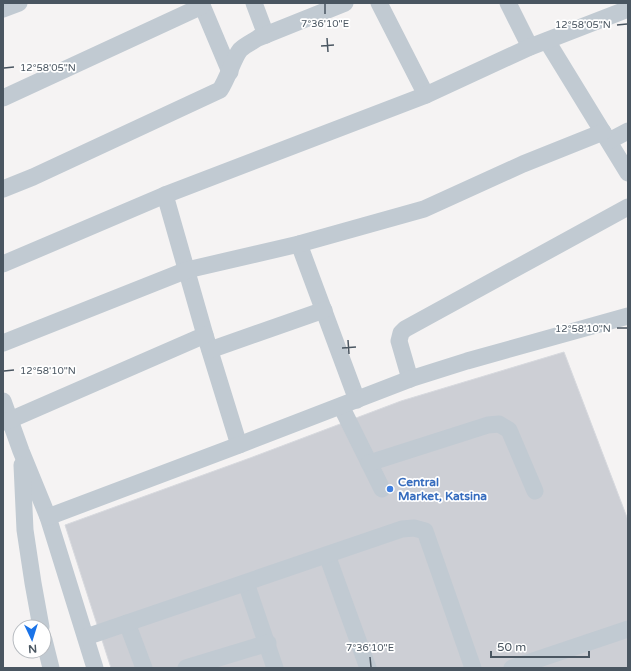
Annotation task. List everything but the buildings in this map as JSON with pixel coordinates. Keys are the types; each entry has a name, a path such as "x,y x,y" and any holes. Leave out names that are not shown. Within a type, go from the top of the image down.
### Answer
{"street":[{"path":"3,9 19,3"},
{"path":"254,3 266,35"},
{"path":"3,189 33,177 220,90 240,51 247,45 266,35 345,3"},
{"path":"379,3 426,95"},
{"path":"508,3 530,48"},
{"path":"3,98 202,4 230,72"},
{"path":"3,264 165,195 426,95 530,48 628,9"},
{"path":"547,41 628,172"},
{"path":"3,343 187,270 299,244 424,209 524,164 628,131"},
{"path":"165,195 207,342 239,445"},
{"path":"410,379 399,341 401,333 405,329 628,207"},
{"path":"299,244 357,400"},
{"path":"7,421 207,342 324,310"},
{"path":"48,517 410,379 467,361 628,316"},
{"path":"3,401 7,421 48,517 95,668"},
{"path":"341,406 382,489"},
{"path":"369,463 488,425 499,424 509,430 535,491"},
{"path":"21,451 25,530 40,619"},
{"path":"86,638 402,529 414,528 425,531 469,667"},
{"path":"327,555 368,668"},
{"path":"246,583 268,643 275,668"},
{"path":"127,624 144,668"},
{"path":"512,668 628,628"},
{"path":"186,668 268,643"}],"place":[{"name":"Central Market, Katsina","path":"390,489"}]}
